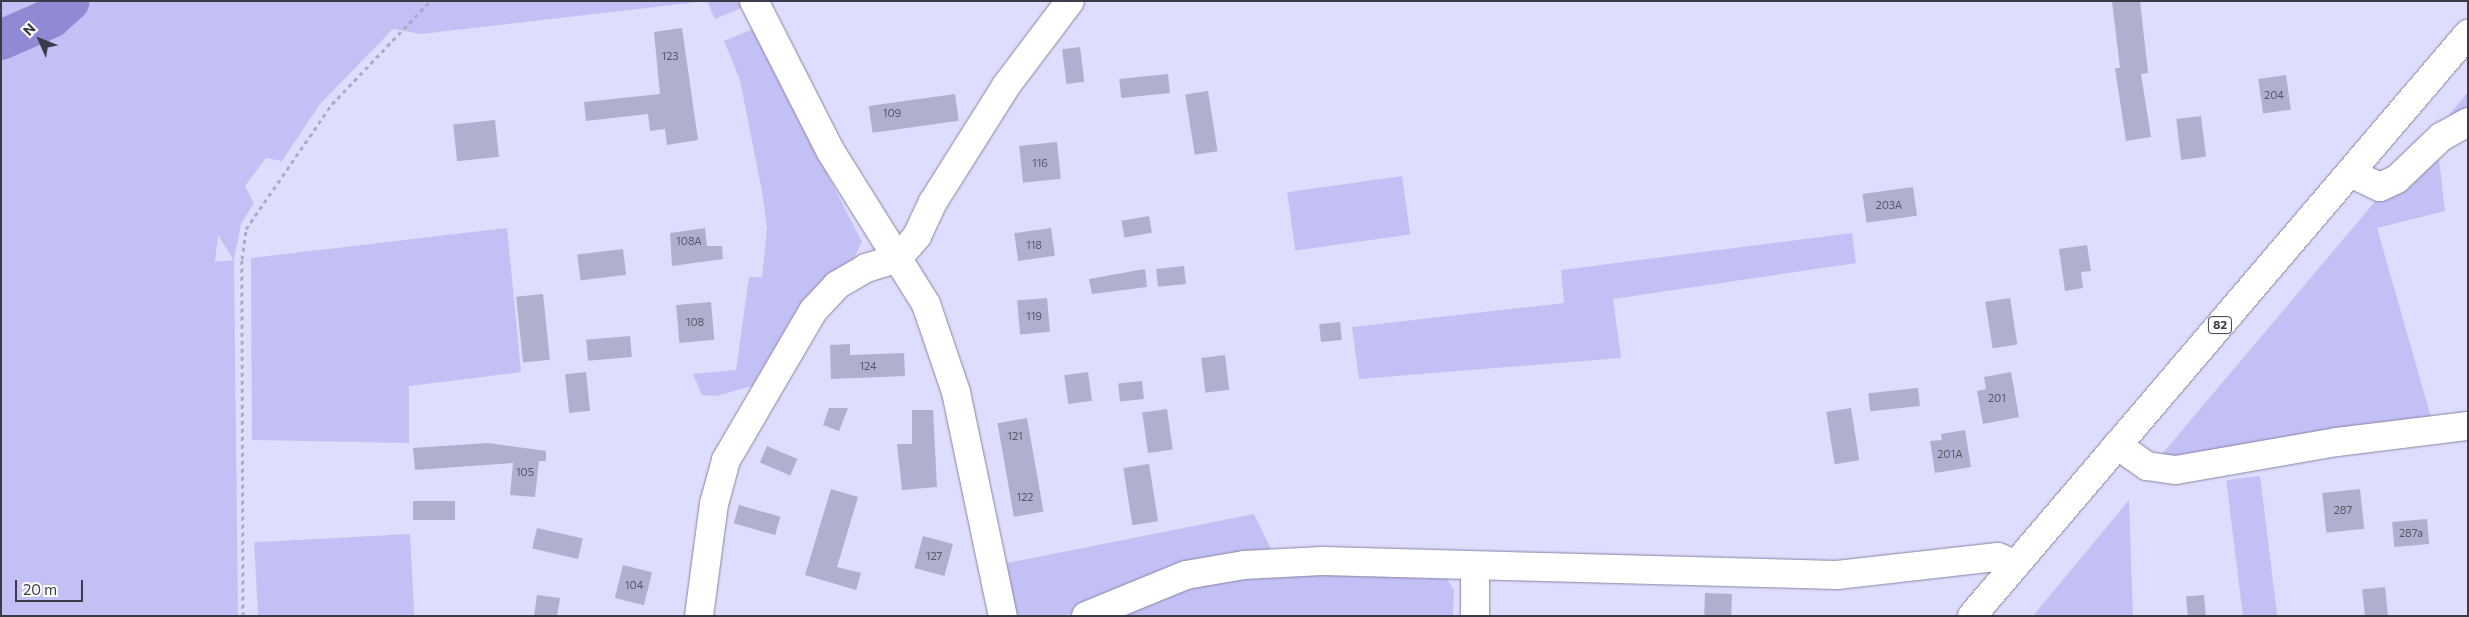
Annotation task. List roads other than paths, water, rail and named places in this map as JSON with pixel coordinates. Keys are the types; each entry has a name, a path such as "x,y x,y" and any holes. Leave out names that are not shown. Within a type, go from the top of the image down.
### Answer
{"street":[{"path":"754,1 831,152 898,258 919,286 954,383 1003,616"},
{"path":"699,616 719,483 738,439 813,311 837,285 866,268 898,258 917,236 933,202 1006,86 1070,1"},
{"name":"82","path":"1972,616 2014,564 2468,34"},
{"path":"2350,173 2380,187 2397,179 2441,137 2468,122"},
{"path":"2117,445 2147,466 2176,470 2337,442 2468,426"},
{"path":"1086,616 1212,568 1322,561 1837,575 1998,558 2014,564"},
{"path":"1475,566 1476,616"}],"waterway":[{"path":"1,40 51,18 70,1"}]}
